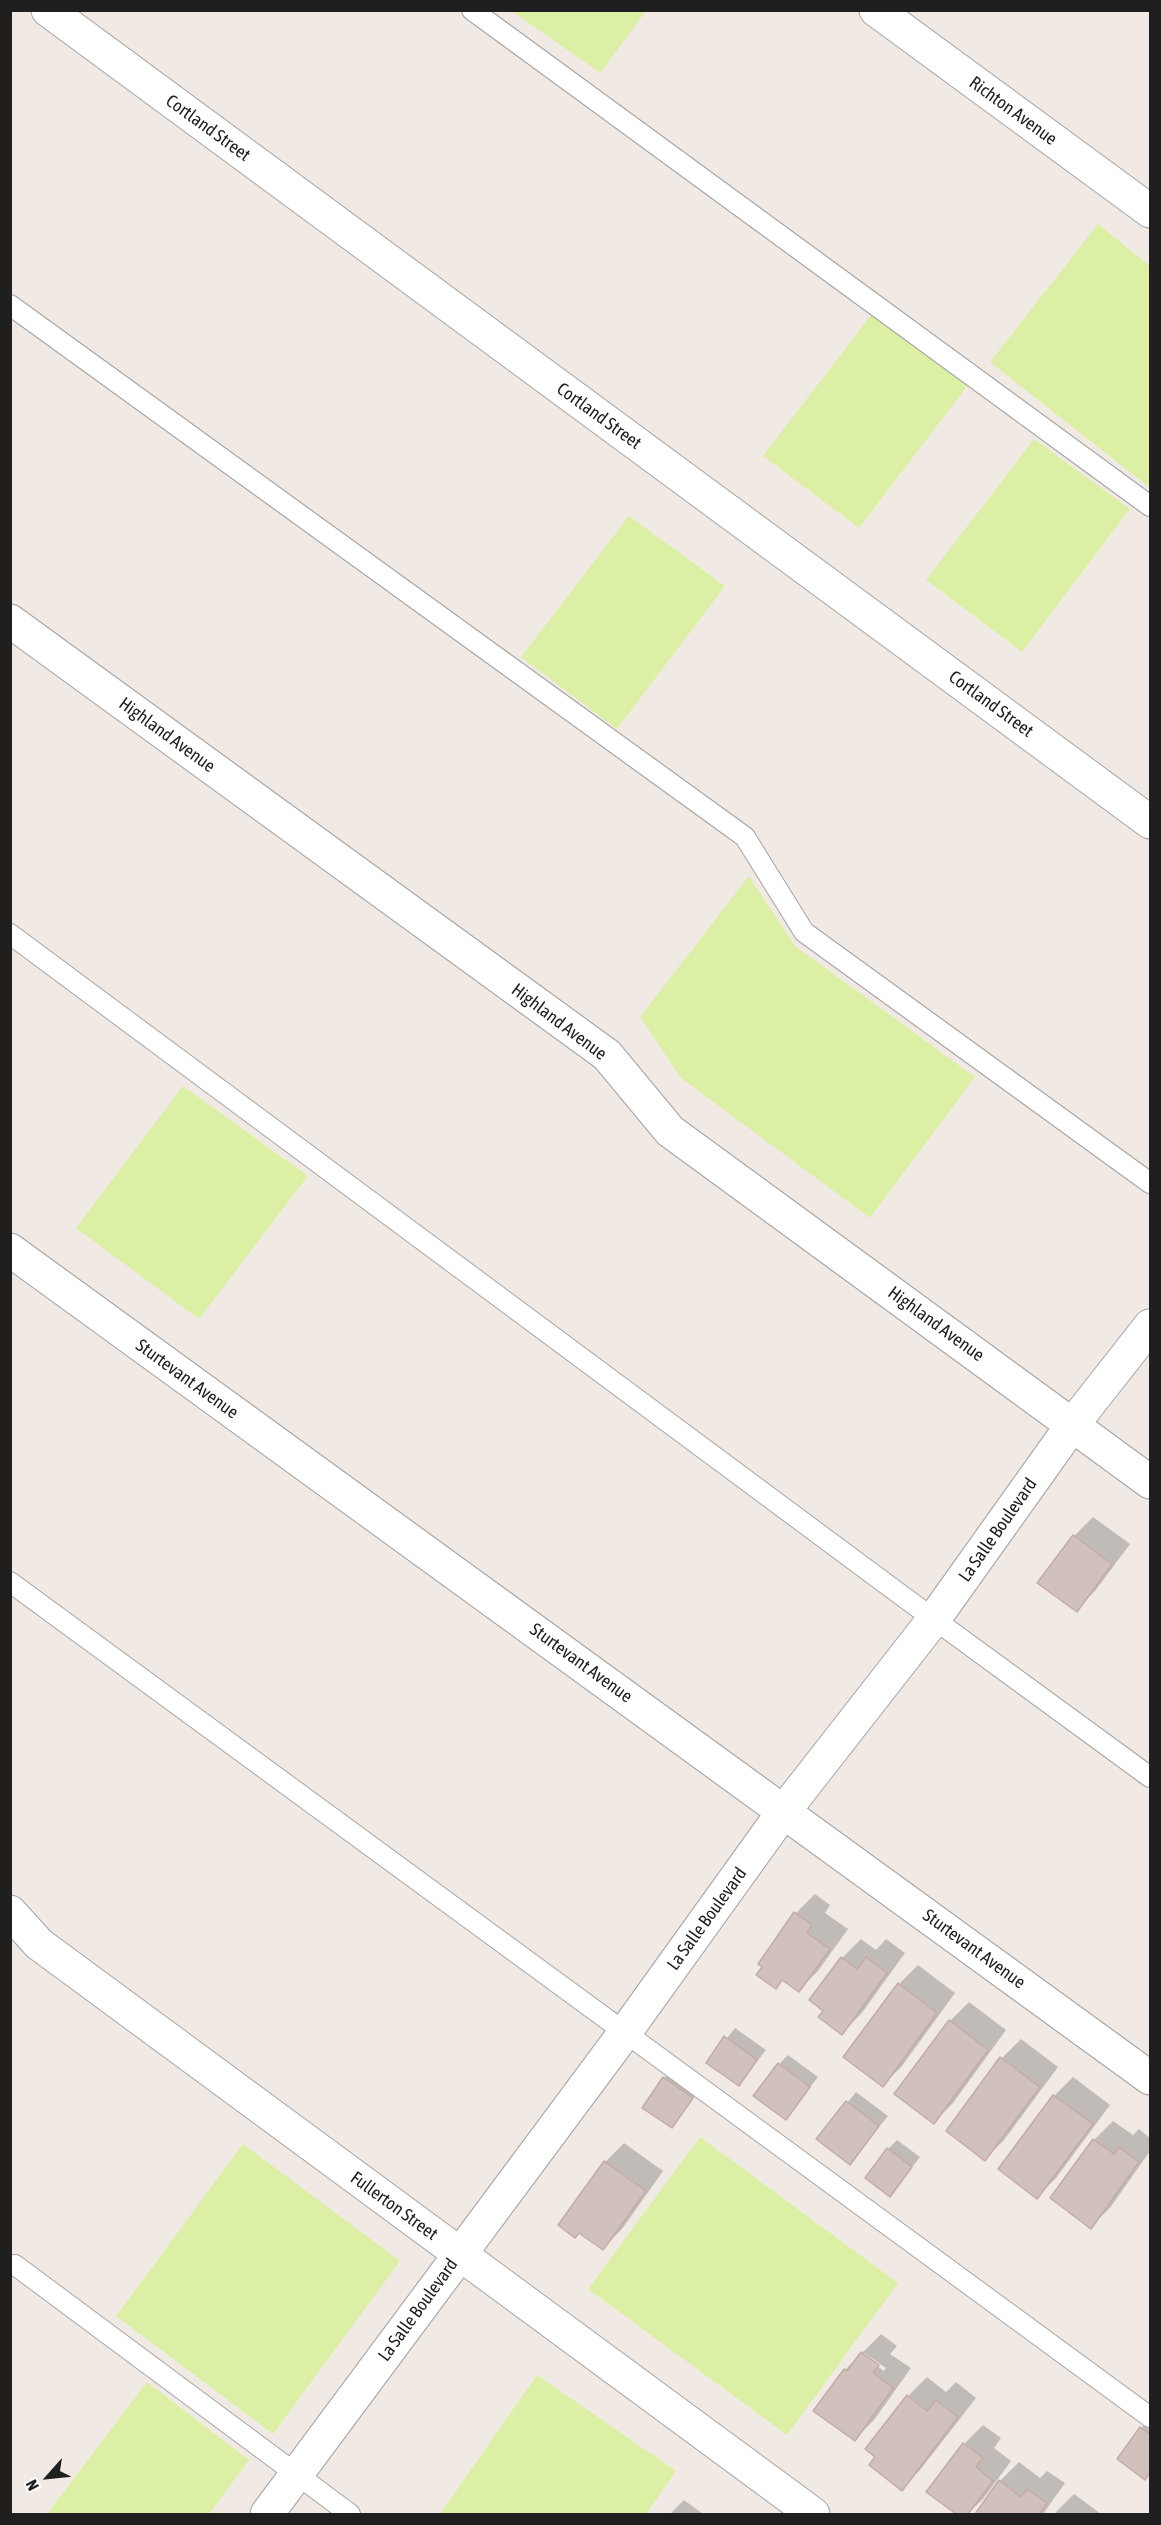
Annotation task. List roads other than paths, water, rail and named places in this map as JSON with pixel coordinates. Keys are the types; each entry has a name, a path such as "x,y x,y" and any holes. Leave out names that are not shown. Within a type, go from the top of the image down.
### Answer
{"street":[{"name":"Cortland Street","path":"48,10 1150,822"},
{"name":"Richton Avenue","path":"876,10 1150,211"},
{"name":"Highland Avenue","path":"10,621 607,1055 670,1131 1150,1482"},
{"name":"Sturtevant Avenue","path":"10,1250 1150,2078"},
{"name":"La Salle Boulevard","path":"267,2514 626,2031 784,1811 934,1619 1073,1425 1150,1326"},
{"name":"Fullerton Street","path":"10,1912 39,1944 813,2514"}],"lane":[{"path":"472,10 1150,506"},
{"path":"10,305 745,837 804,932 1150,1183"},
{"path":"10,934 1150,1777"},
{"path":"10,1582 1150,2417"},
{"path":"15,2265 350,2514"}]}
